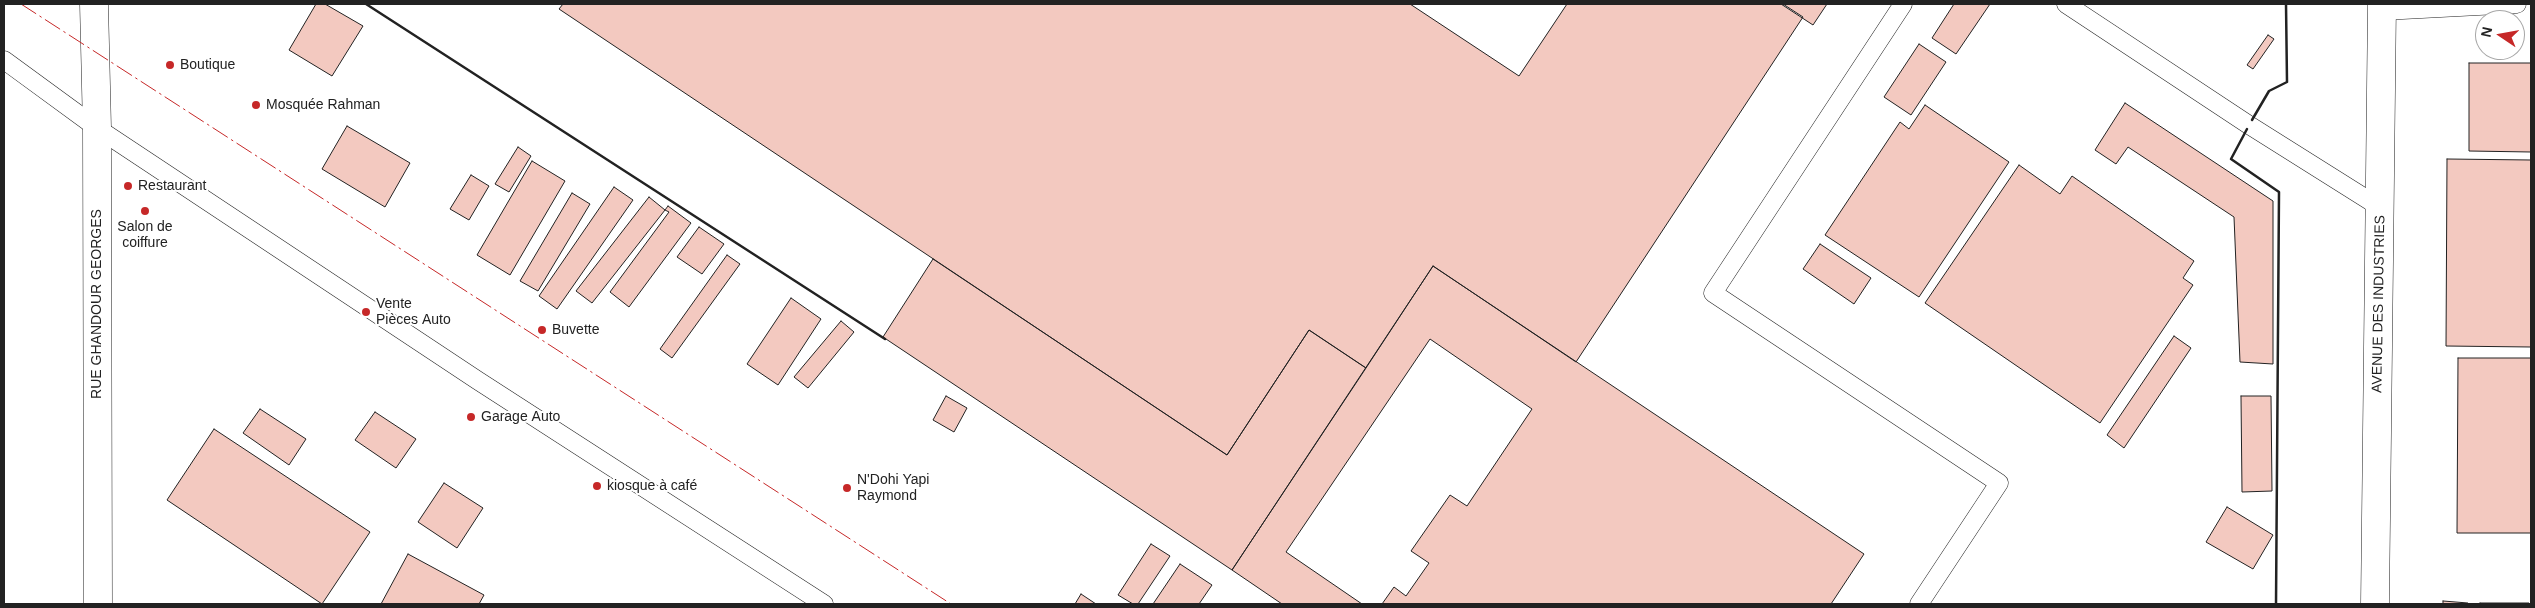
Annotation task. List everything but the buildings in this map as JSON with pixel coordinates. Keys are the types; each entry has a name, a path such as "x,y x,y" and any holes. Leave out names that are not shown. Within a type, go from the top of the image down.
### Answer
{"street":[{"name":"RUE GHANDOUR GEORGES","path":"94,4 97,128 98,604"},
{"name":"AVENUE DES INDUSTRIES","path":"2375,604 2382,7"}],"lane":[{"path":"1903,4 1713,293 1999,483 1919,604"},
{"path":"2066,4 2249,125 2381,208"},
{"path":"2382,7 2518,4"},
{"path":"4,60 97,128 477,380 824,604"}],"wall":[{"path":"366,4 885,339"},
{"path":"2252,120 2269,91 2287,82 2286,4"},
{"path":"2247,129 2231,159 2279,192 2276,604"}],"power":[{"path":"21,4 951,604"}],"place":[{"name":"Boutique","path":"170,65"},
{"name":"Mosquée Rahman","path":"256,105"},
{"name":"Restaurant","path":"128,186"},
{"name":"Salon de coiffure","path":"145,211"},
{"name":"Vente Pièces Auto","path":"366,312"},
{"name":"Buvette","path":"542,330"},
{"name":"Garage Auto","path":"471,417"},
{"name":"kiosque à café","path":"597,486"},
{"name":"N'Dohi Yapi Raymond","path":"847,488"}]}
